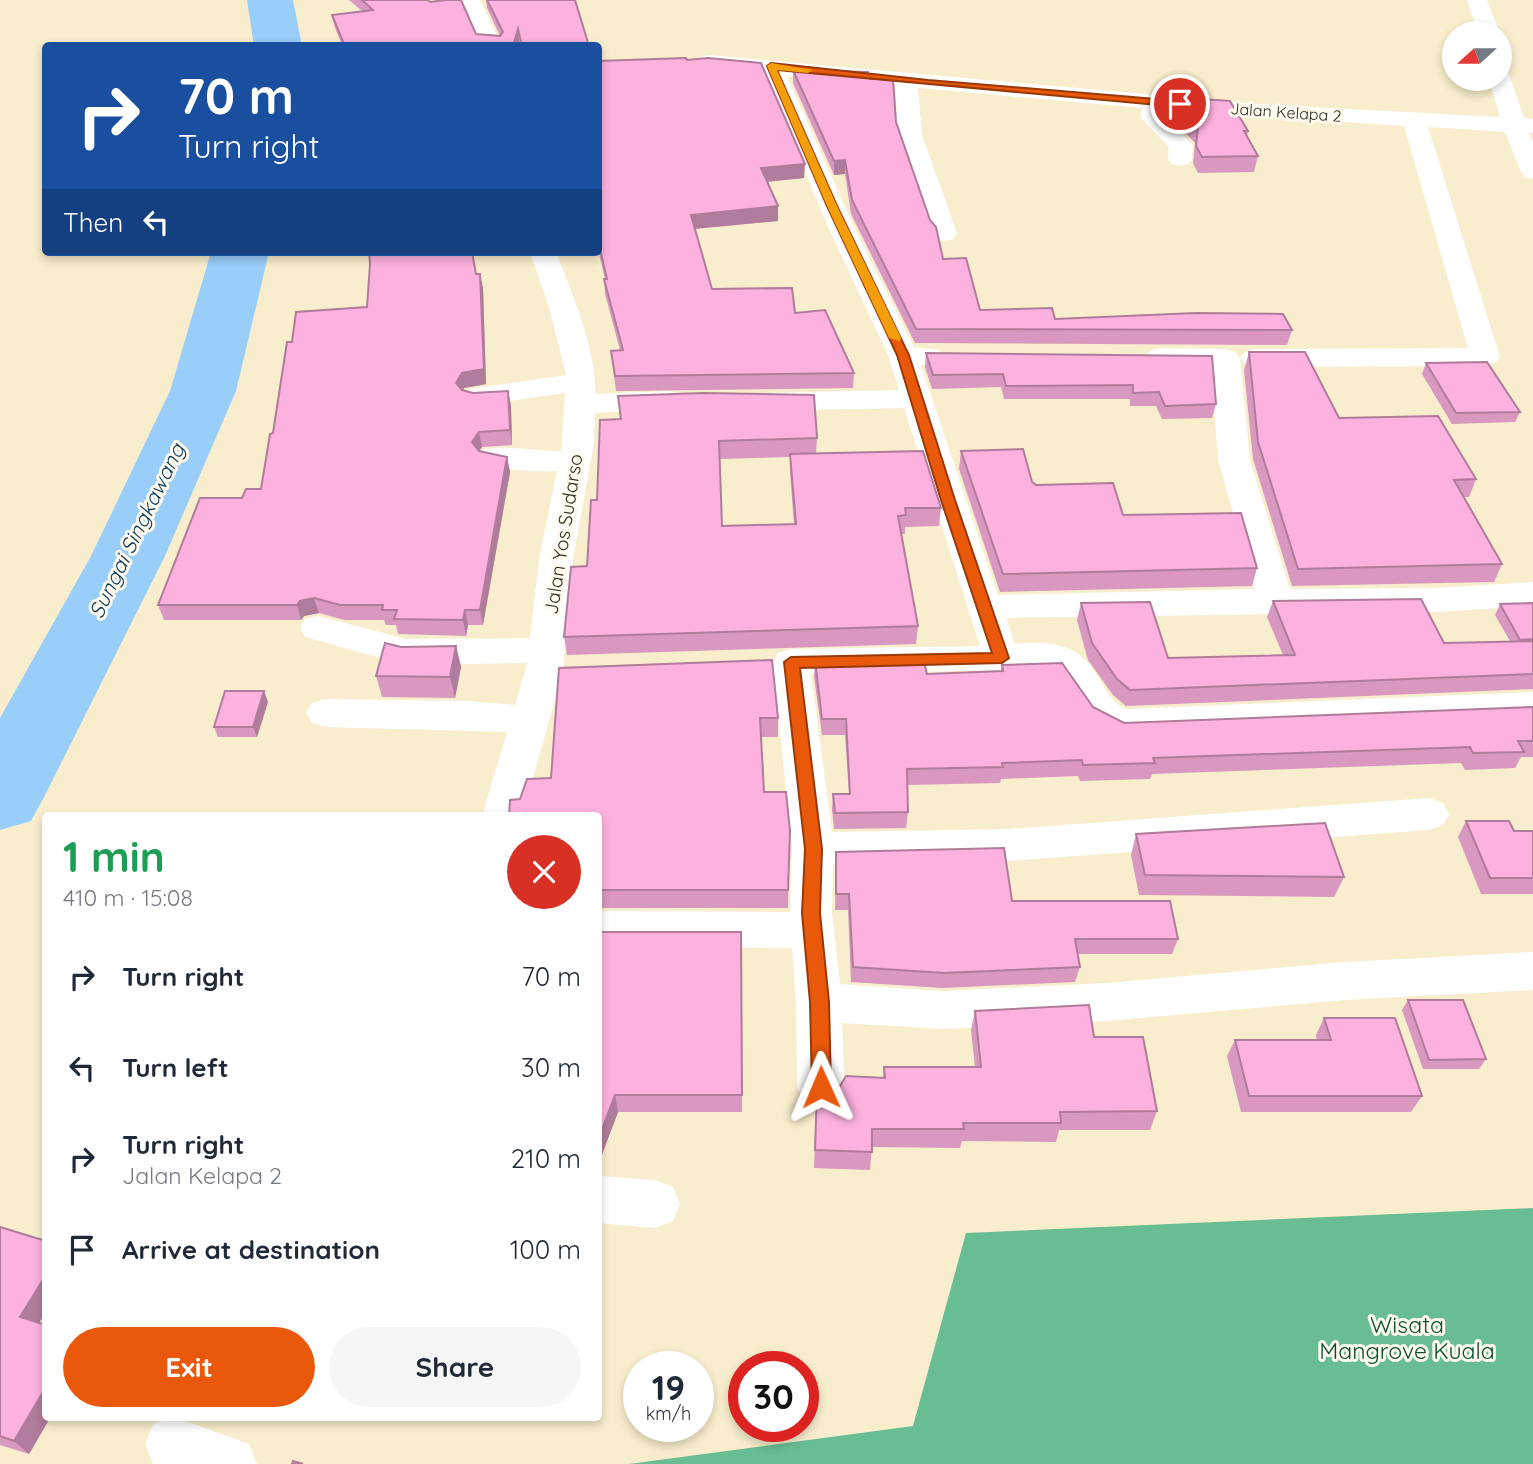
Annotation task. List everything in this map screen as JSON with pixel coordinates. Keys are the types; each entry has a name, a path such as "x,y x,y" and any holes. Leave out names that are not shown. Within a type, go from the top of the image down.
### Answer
{"street":[{"path":"470,0 489,42"},
{"path":"1477,0 1485,21"},
{"name":"Jalan Kelapa 2","path":"685,60 1154,102 1452,121 1486,124 1525,134"},
{"path":"771,66 837,218 903,355 948,500 1002,658"},
{"path":"906,80 910,135 944,233"},
{"path":"1506,91 1525,134 1533,172"},
{"path":"1154,102 1152,117 1181,145 1181,159"},
{"path":"1133,357 1485,357 1414,119"},
{"name":"Jalan Yos Sudarso","path":"503,812 530,720 553,665 556,559 575,460 580,393 563,307 544,256"},
{"path":"903,355 952,357"},
{"path":"1225,358 1234,460 1276,600"},
{"path":"476,397 580,393 705,399"},
{"path":"738,400 805,402 917,399"},
{"path":"492,457 537,462 575,460"},
{"path":"986,607 1159,600 1439,600 1497,593 1533,594"},
{"path":"318,628 406,652 553,665"},
{"path":"821,1087 820,1002 813,930 813,849 778,663 1057,658 1076,671 1097,709 1109,719 1120,723 1533,706"},
{"path":"325,713 470,715 530,720"},
{"path":"813,849 1008,845 1429,814"},
{"path":"602,929 813,930"},
{"path":"820,1002 942,1010 1106,1002 1346,981 1533,971"},
{"path":"602,1199 655,1203"},
{"path":"174,1442 229,1464"}],"green space":[{"name":"Wisata Mangrove Kuala","path":"1533,1208 1533,1464 629,1464 793,1442 819,1442 819,1439 913,1426 966,1233"}],"building":[{"path":"362,0 461,0 476,34 500,36 503,32 487,0 575,0 588,42 521,42 518,29 514,42 343,42 332,15 373,10"},
{"path":"708,58 761,63 805,164 761,168 778,206 691,215 712,289 792,288 795,313 825,310 854,373 615,376 611,351 623,350 604,279 607,279 602,256 602,61"},
{"path":"793,70 868,72 870,79 893,79 896,122 930,220 936,227 943,259 966,258 980,310 1052,308 1055,319 1196,313 1283,314 1292,330 916,329 852,200 845,160 834,161"},
{"path":"1171,97 1230,101 1248,131 1244,131 1258,156 1202,157 1196,146 1198,127"},
{"path":"369,256 473,256 476,274 480,274 484,369 462,373 456,383 462,390 473,393 508,391 510,430 479,432 472,442 479,451 507,457 480,610 465,610 463,620 394,619 397,610 382,610 383,605 340,605 314,598 300,601 297,605 158,605 200,498 242,498 246,489 261,489 287,342 292,342 296,312 367,307"},
{"path":"1249,352 1305,352 1339,418 1438,416 1476,479 1454,480 1502,564 1298,569 1258,442"},
{"path":"926,353 1212,356 1216,404 1165,406 1159,392 1133,393 1133,385 1006,386 1003,374 933,375"},
{"path":"1487,362 1520,412 1456,413 1426,363"},
{"path":"703,393 814,395 817,438 719,441 722,526 796,524 790,454 923,451 941,508 905,508 906,515 898,516 918,626 564,637 571,567 587,566 591,500 597,500 600,420 621,419 618,396"},
{"path":"1023,449 1032,482 1036,485 1113,483 1123,515 1241,513 1257,568 1003,574 961,451"},
{"path":"1421,599 1444,643 1533,641 1533,674 1130,690 1117,679 1092,643 1081,603 1150,602 1168,658 1295,655 1273,601"},
{"path":"1533,603 1533,639 1520,640 1500,604"},
{"path":"385,643 401,647 456,646 450,677 376,676"},
{"path":"923,658 927,674 1003,671 1002,665 1062,663 1093,707 1124,723 1533,707 1533,741 1518,741 1524,752 1473,753 1470,747 1153,758 1155,763 1083,765 1082,760 1002,763 1003,767 907,769 908,812 835,813 833,794 850,794 846,719 822,719 815,660"},
{"path":"772,660 778,718 760,718 764,792 786,792 790,831 788,890 602,890 602,812 509,812 510,800 520,799 527,779 551,778 559,668"},
{"path":"225,691 264,691 253,727 214,727"},
{"path":"1466,821 1509,821 1514,831 1533,831 1533,878 1490,878"},
{"path":"1325,823 1344,877 1145,875 1136,834"},
{"path":"1004,848 1012,901 1170,901 1178,939 1075,939 1080,967 944,973 853,967 849,894 836,894 836,852"},
{"path":"602,932 741,932 742,1095 615,1095 602,1129"},
{"path":"1408,1000 1463,1000 1486,1059 1429,1060"},
{"path":"1089,1005 1094,1037 1143,1037 1157,1111 1060,1112 1061,1123 963,1123 964,1129 872,1129 872,1152 815,1150 817,1090 823,1092 840,1086 846,1076 885,1078 884,1067 981,1067 975,1011"},
{"path":"1324,1018 1395,1018 1422,1096 1249,1096 1235,1040 1331,1040"},
{"path":"0,1227 42,1240 42,1281 20,1317 42,1324 42,1394 14,1441 0,1436"}],"waterway":[{"name":"Sungai Singkawang","path":"270,0 277,42"},
{"name":"Sungai Singkawang","path":"0,797 128,556 203,391 239,256"}],"slow traffic":[{"path":"808,70 771,66 842,229 895,338"}],"route":[{"path":"821,1087 820,1002 811,913 813,849 791,662 1002,658 948,500 903,355 842,229 771,66 928,83 1180,104"}]}
